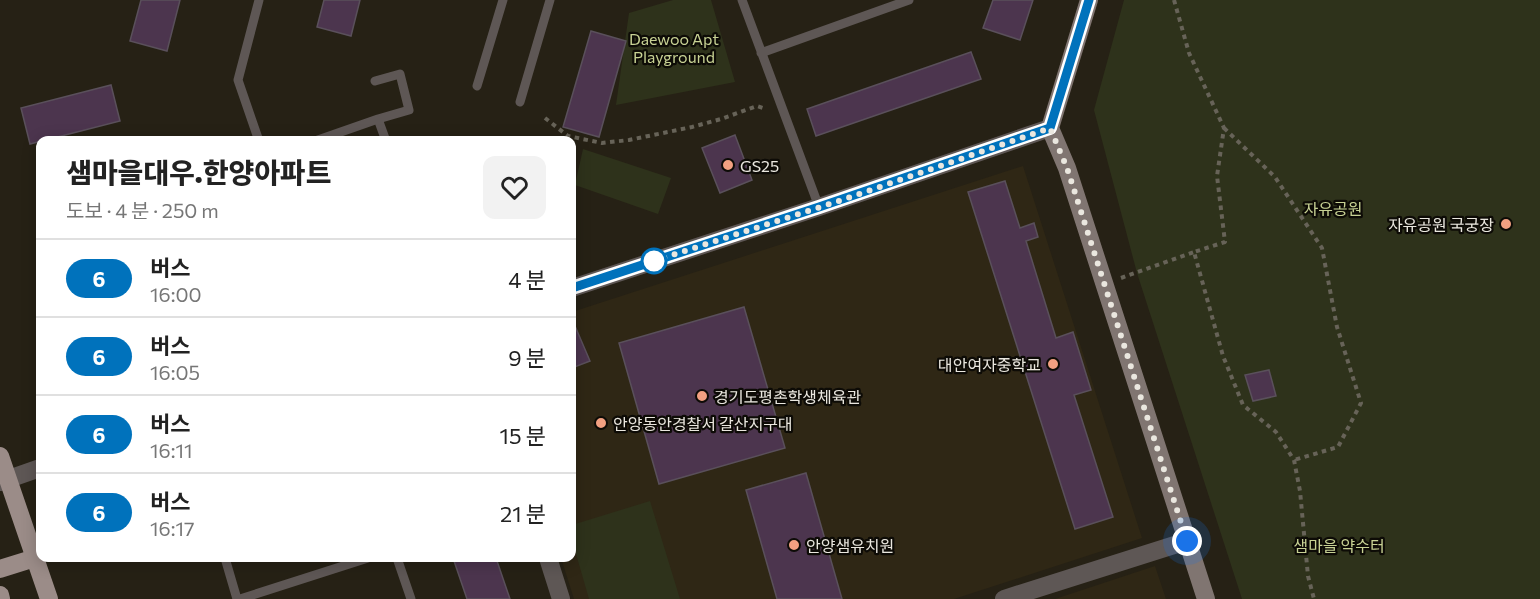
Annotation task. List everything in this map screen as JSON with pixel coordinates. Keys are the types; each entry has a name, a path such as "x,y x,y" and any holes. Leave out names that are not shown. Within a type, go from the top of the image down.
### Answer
{"main road":[{"path":"0,456 4,481 36,561"},
{"path":"0,569 35,558"},
{"path":"36,562 49,599"}],"street":[{"path":"1089,0 1050,128 1067,168 1206,599"},
{"path":"576,287 1050,128"},
{"path":"4,481 36,469"},
{"path":"1004,599 1187,541"},
{"path":"549,562 561,599"}],"lane":[{"path":"257,136 238,80 259,0"},
{"path":"477,86 503,0"},
{"path":"520,102 550,0"},
{"path":"742,0 819,207"},
{"path":"761,53 909,0"},
{"path":"329,136 409,110 400,74 375,81"},
{"path":"378,119 384,136"},
{"path":"226,562 239,599 355,562"},
{"path":"398,562 411,599"}],"path":[{"path":"1174,0 1189,53 1224,128 1275,177 1322,248 1337,327 1361,403 1338,447 1294,460"},
{"path":"576,138 602,143 629,140 721,120 758,106 785,117"},
{"path":"545,118 568,136"},
{"path":"1121,278 1225,242 1217,176 1224,128"},
{"path":"1194,252 1223,356 1243,405 1276,432 1294,460 1300,491 1308,576 1314,599"}],"shaded area":[{"path":"1023,166 1142,538 954,599 574,599 562,562 576,562 576,311"},
{"path":"1155,566 1166,599 1055,599"}],"green space":[{"name":"Daewoo Apt Playground","path":"673,0 711,0 735,82 616,105 629,13"},
{"name":"자유공원","path":"1124,0 1540,0 1540,599 1242,599 1137,273 1094,110"},
{"path":"583,149 671,178 658,214 576,185"},
{"path":"650,501 680,599 589,599 576,554 576,524"}],"building":[{"path":"141,0 180,0 167,51 130,41"},
{"path":"324,0 360,0 351,36 317,27"},
{"path":"993,0 1033,0 1020,40 983,28"},
{"path":"591,31 626,41 599,137 563,127"},
{"path":"971,52 981,79 816,136 807,109"},
{"path":"111,85 120,121 61,136 36,136 36,142 30,144 21,108"},
{"path":"735,135 752,180 720,193 702,148"},
{"name":"대안여자중학교","path":"1005,181 1020,228 1034,223 1038,237 1026,241 1056,338 1073,332 1091,390 1074,395 1113,517 1075,529 968,192"},
{"name":"경기도평촌학생체육관","path":"744,307 785,448 659,484 619,343"},
{"path":"576,328 590,361 576,366"},
{"path":"1269,370 1276,396 1253,401 1245,375"},
{"name":"안양샘유치원","path":"806,473 842,599 777,599 746,490"},
{"path":"454,562 497,562 510,599 467,599"}],"bus line":[{"name":"6","path":"576,287 1050,128 1089,0"}],"place":[{"name":"GS25","path":"728,165"},
{"name":"자유공원 국궁장","path":"1506,224"},
{"name":"대안여자중학교","path":"1053,364"},
{"name":"경기도평촌학생체육관","path":"702,396"},
{"name":"안양동안경찰서 갈산지구대","path":"601,423"},
{"name":"안양샘유치원","path":"794,545"}],"route":[{"path":"654,261 839,201 1050,128 1067,168 1187,541"}],"park label":[{"name":"샘마을 약수터","path":"1339,545"}]}
